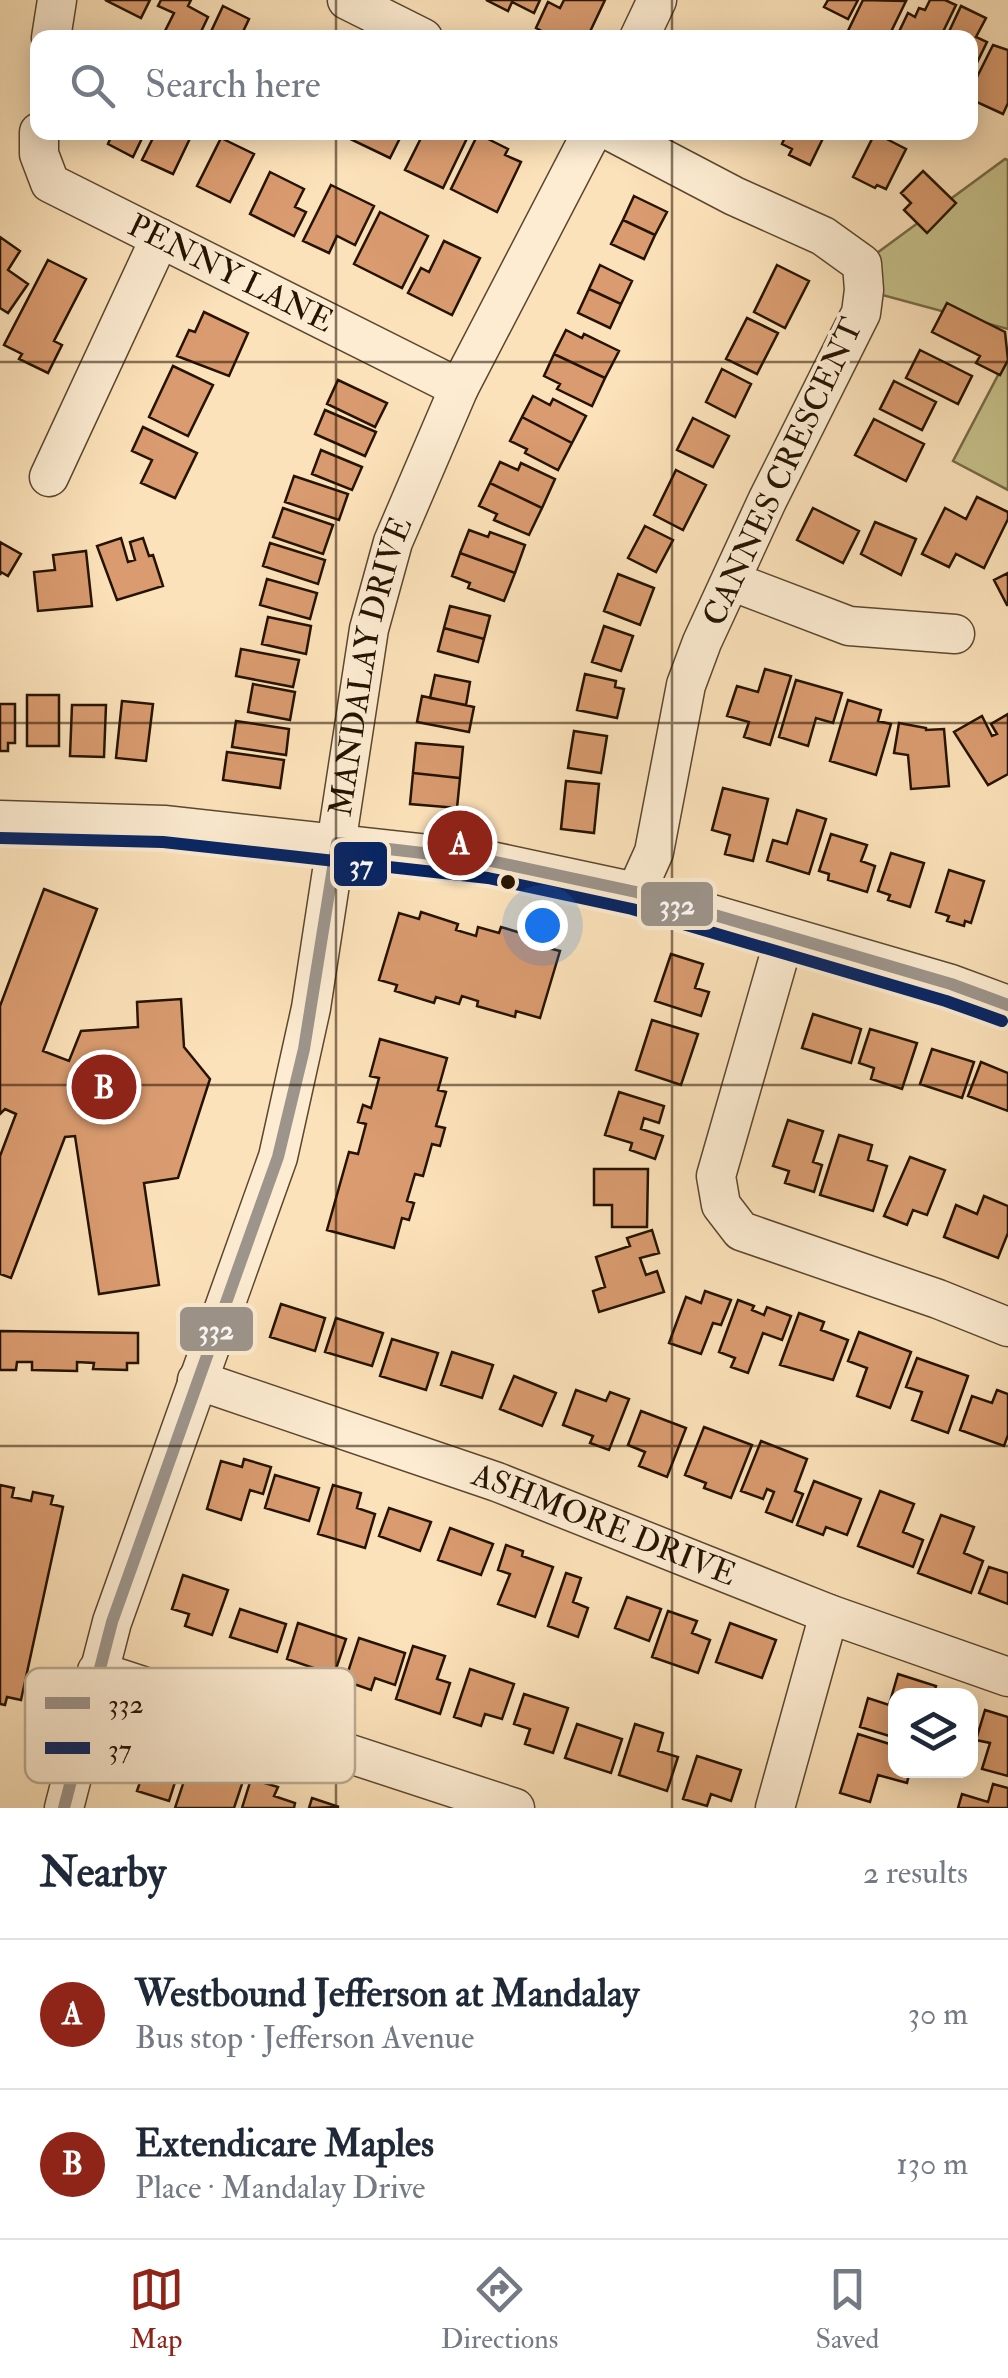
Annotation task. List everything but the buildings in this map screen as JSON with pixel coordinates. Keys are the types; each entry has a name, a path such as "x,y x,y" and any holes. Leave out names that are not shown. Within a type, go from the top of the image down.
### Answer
{"street":[{"path":"52,30 57,0"},
{"path":"347,0 407,30"},
{"path":"642,30 657,0"},
{"name":"PENNY LANE","path":"39,140 39,154 50,183 460,388"},
{"name":"MANDALAY DRIVE","path":"98,1668 136,1549 254,1229 282,1140 304,1048 369,629 393,542 460,388 588,140"},
{"name":"CANNES CRESCENT","path":"627,140 734,196 822,236 862,264 864,290 861,314 702,642 686,685 654,852 636,892"},
{"path":"49,477 160,238"},
{"path":"732,581 849,626 955,634"},
{"path":"0,820 164,826 491,862 636,892 951,984 1008,1006"},
{"path":"785,936 716,1176 721,1204 740,1231 1008,1327"},
{"name":"ASHMORE DRIVE","path":"197,1380 497,1482 829,1614 1008,1677"},
{"path":"774,1808 829,1614"},
{"path":"355,1756 515,1808"},
{"name":"MANDALAY DRIVE","path":"64,1808 70,1783"}],"shaded area":[{"path":"1005,159 1008,329 864,290 862,264"},
{"path":"1008,356 1008,490 953,461"}],"transit line":[{"name":"37","path":"0,838 163,842 488,878 632,909 1002,1021"},
{"name":"332","path":"337,843 491,861 636,892 951,984 1008,1005"},
{"name":"332","path":"100,1668 112,1622 278,1157 304,1049 337,843"},
{"name":"332","path":"64,1808 70,1783"}],"place":[{"name":"Westbound Jefferson at Mandalay","path":"460,843"},
{"name":"Extendicare Maples","path":"104,1087"}]}
